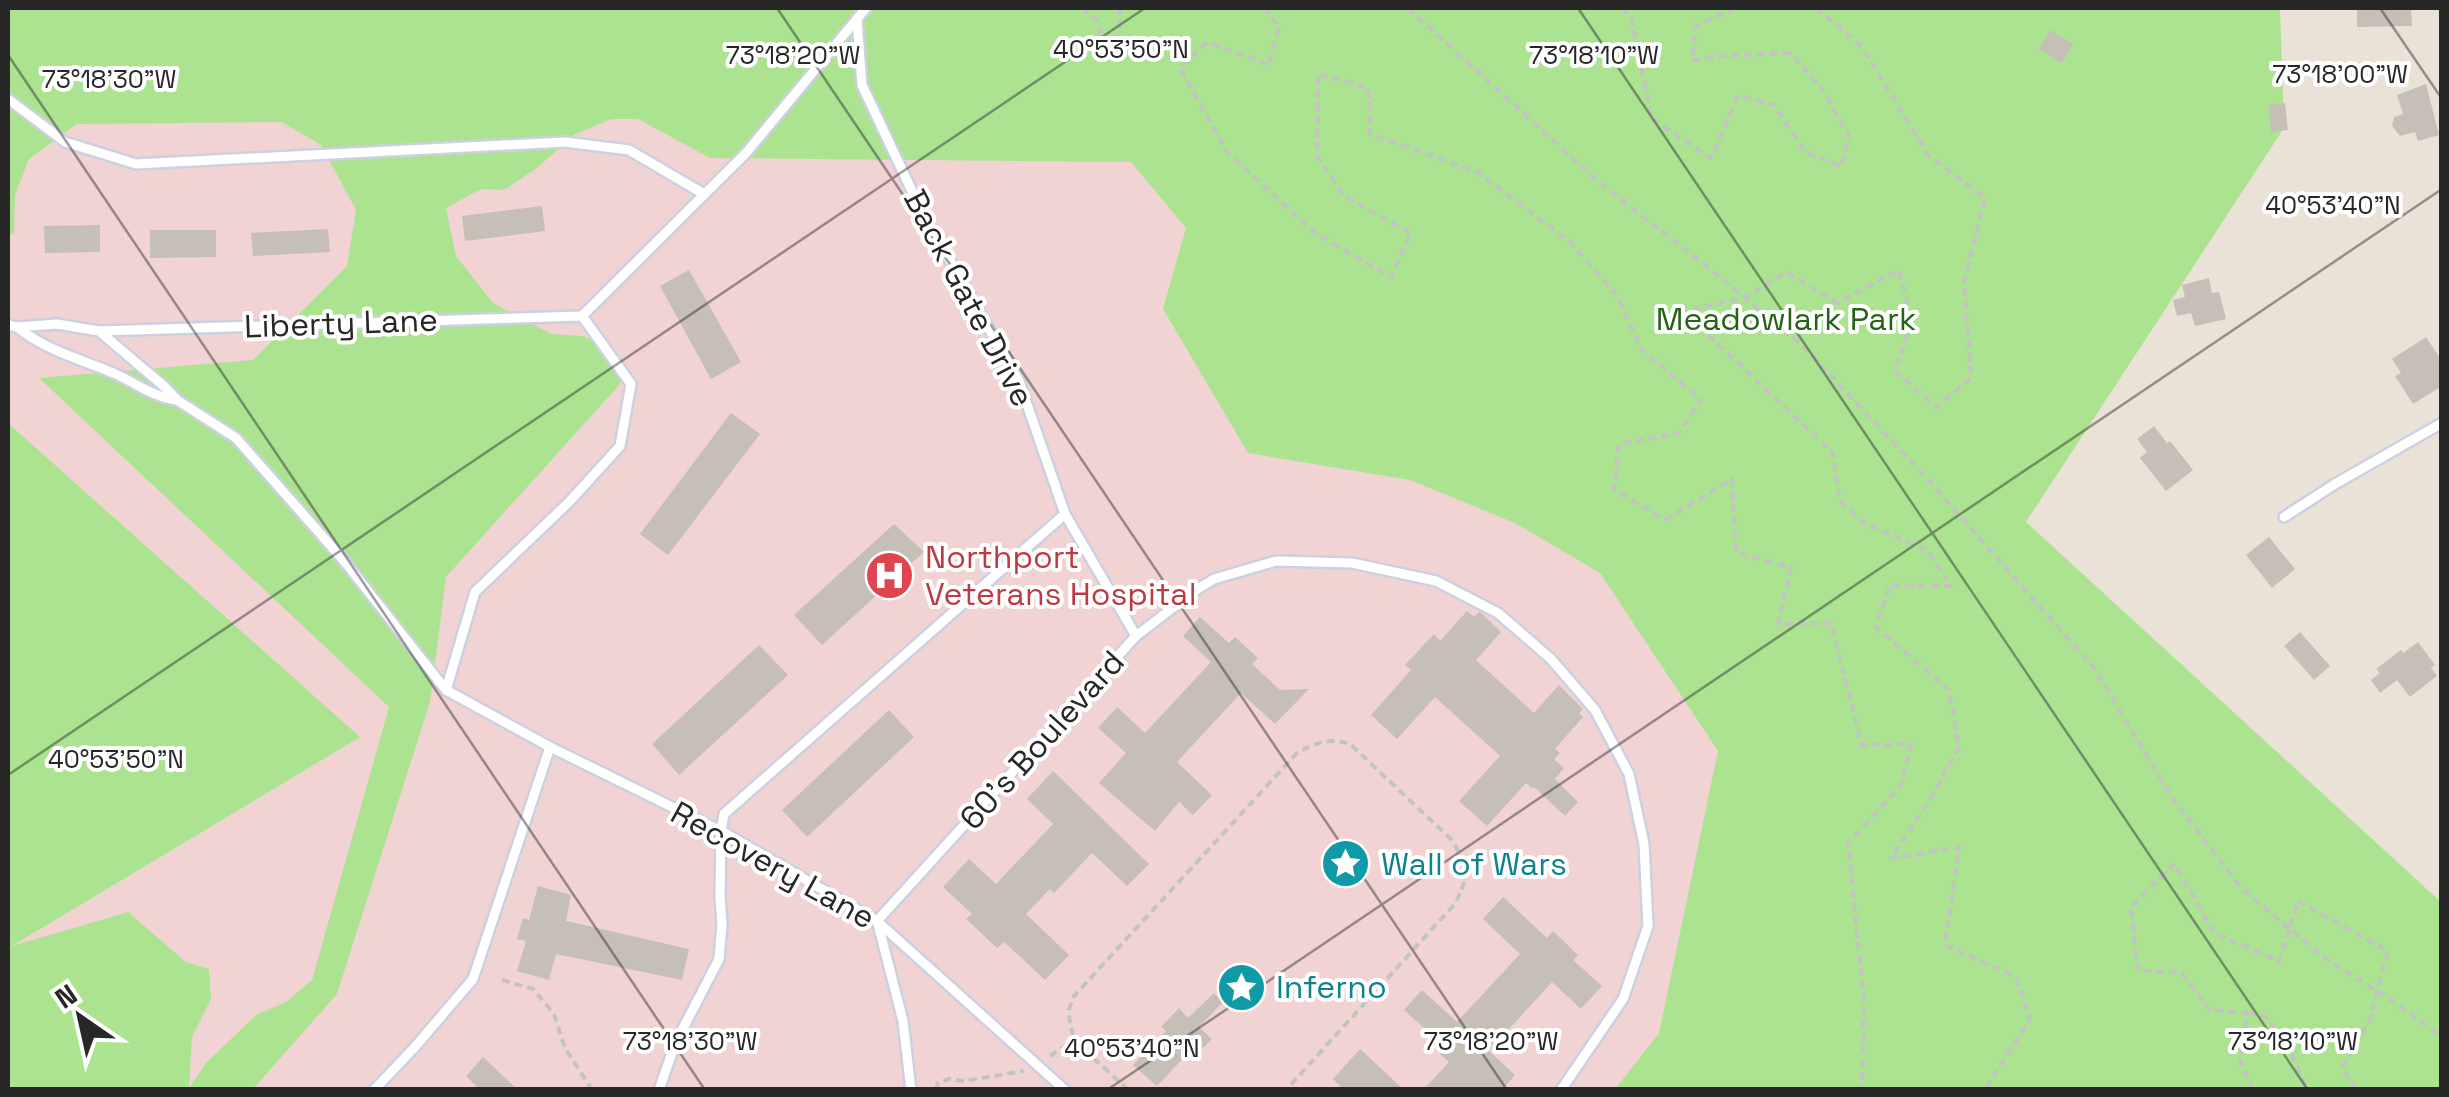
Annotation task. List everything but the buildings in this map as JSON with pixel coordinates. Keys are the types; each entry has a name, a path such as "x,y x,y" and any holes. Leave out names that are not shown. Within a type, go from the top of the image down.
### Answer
{"lane":[{"path":"446,690 475,592 620,446 630,384 582,316 746,152 866,8"},
{"name":"Back Gate Drive","path":"857,20 862,84 920,206 1019,382 1065,514 1136,636"},
{"path":"8,98 65,142 136,164 565,142 629,150 704,194"},
{"name":"Liberty Lane","path":"12,326 57,324 100,330 582,316"},
{"path":"12,326 33,341 159,397 177,400"},
{"path":"100,330 177,400 236,438 344,562 446,690"},
{"path":"2284,518 2442,423"},
{"path":"660,1090 675,1044 719,959 724,814 1065,514"},
{"name":"60's Boulevard","path":"877,921 1136,636 1214,579 1276,561 1352,563 1436,580 1498,613 1551,659 1595,710 1629,774 1644,844 1648,926 1624,999 1561,1090"},
{"name":"Recovery Lane","path":"446,690 550,747 721,831 877,921 1065,1090"},
{"path":"374,1090 473,979 550,747"},
{"path":"877,921 902,1021 911,1090"}],"path":[{"path":"1082,8 1097,21 1107,58 1119,38 1120,8"},
{"path":"1264,8 1279,28 1269,65 1206,42 1180,68 1227,152 1316,234 1391,277 1411,233 1344,196 1317,156 1318,74 1369,88 1370,134 1478,172 1569,241 1618,297 1642,349 1702,400 1680,433 1618,444 1614,489 1665,520 1732,479 1736,552 1792,568 1778,624 1831,623 1862,745 1910,744 1901,786 1848,843 1864,1002 1862,1090"},
{"path":"1408,8 1600,183 1803,346 1932,483 2094,668 2171,796 2241,888 2326,959 2442,1036"},
{"path":"1622,8 1631,18 1652,119 1712,158 1738,96 1774,104 1806,153 1841,166 1849,136 1823,90 1791,53 1693,61 1696,26 1735,8"},
{"path":"1816,8 1862,48 1929,156 1985,198 1964,282 1970,378 1936,406 1895,371 1912,320 1900,270 1837,303 1786,272 1745,298 1683,311 1833,453 1840,502 1864,523 1928,551 1952,586 1890,585 1876,627 1949,690 1959,747 1891,858 1959,848 1945,945 2016,977 2030,1019 1985,1090"},
{"path":"1128,1090 1074,1040 1068,1012 1074,996 1297,753 1313,744 1336,739 1350,744 1452,840 1463,858 1466,877 1453,906 1286,1090"},
{"path":"2302,1090 2304,1084 2288,1045 2266,1016 2210,1010 2182,973 2138,970 2130,907 2174,864 2215,934 2279,961 2298,902 2388,951 2370,1019 2342,1068 2356,1090"},
{"path":"502,980 532,990 554,1014 565,1048 592,1090"},
{"path":"2246,1013 2240,1061 2252,1090"},
{"path":"936,1090 938,1083 949,1079 964,1081 1024,1071 1074,1040"}],"shaded area":[{"name":"Northport Veterans Hospital","path":"8,8 948,8 1443,424 1761,726 1794,1089 8,1089 8,949 359,737 8,423"}],"green space":[{"name":"Meadowlark Park","path":"8,8 2280,8 2284,128 2026,522 2441,902 2441,1089 1615,1089 1659,1033 1718,751 1600,573 1515,523 1410,480 1248,453 1163,309 1186,228 1131,162 710,158 638,119 611,119 574,135 537,168 504,190 481,189 446,208 456,256 493,303 551,334 583,336 616,351 620,384 446,577 430,702 337,994 253,1089 8,1089 8,423 360,737 12,946 128,912 186,962 209,969 211,999 192,1037 189,1088 206,1063 256,1015 286,1002 312,980 389,707 39,378 253,360 347,266 356,210 321,145 282,122 77,124 29,159 15,195 14,233 8,236"}],"place":[{"name":"Northport Veterans Hospital","path":"890,575"},
{"name":"Wall of Wars","path":"1346,864"},
{"name":"Inferno","path":"1241,987"}]}
